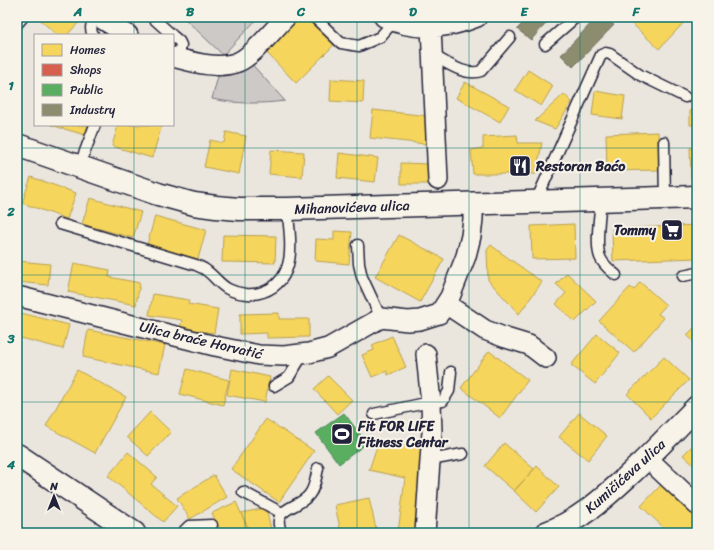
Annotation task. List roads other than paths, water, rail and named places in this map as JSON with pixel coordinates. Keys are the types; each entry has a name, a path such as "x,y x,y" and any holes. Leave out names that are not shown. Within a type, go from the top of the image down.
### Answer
{"street":[{"path":"100,17 126,34"},
{"path":"176,58 210,65 238,62 249,54 286,17"},
{"path":"389,19 409,26 431,27 456,25 477,17"},
{"path":"431,27 438,180"},
{"name":"Mihanovićeva ulica","path":"17,145 158,194 194,204 216,208 287,209 697,197"},
{"path":"381,318 408,321 420,320 439,314 450,297 466,256 471,236 473,203"},
{"name":"Ulica braće Horvatić","path":"17,296 215,346 265,355 284,356 303,354 328,348 381,318"},
{"path":"446,304 485,330 529,345 546,358"},
{"path":"425,533 432,432 431,402 426,354"},
{"name":"Kumičićeva ulica","path":"546,533 561,527 582,515 604,498 647,458 697,407"},
{"path":"17,455 134,533"},
{"path":"647,458 697,505"}],"lane":[{"path":"17,24 23,17"},
{"path":"93,34 91,27 94,17"},
{"path":"314,17 341,43 359,46 380,37 389,19"},
{"path":"545,44 576,17"},
{"path":"152,18 172,34"},
{"path":"174,36 182,45 176,58"},
{"path":"432,55 468,72 478,72 481,71 510,37"},
{"path":"536,201 601,55 606,53 610,54 640,74 685,97"},
{"path":"79,167 95,126"},
{"path":"664,142 665,198"},
{"path":"601,199 598,248 600,257 606,267 616,275"},
{"path":"60,224 196,265 207,270 226,289 252,295 273,289 288,268 291,253 291,234 287,209"},
{"path":"358,245 359,264 362,277 381,318"},
{"path":"683,276 697,274"},
{"path":"274,386 289,377 303,354"},
{"path":"374,414 431,402 443,401 448,391 451,372"},
{"path":"430,460 463,454"},
{"path":"282,533 279,518 282,513 308,497 313,489 318,468"},
{"path":"243,492 282,513"},
{"path":"182,533 189,526 212,525"}],"place":[{"name":"Restoran Baćo","path":"520,166"},
{"name":"Tommy","path":"672,230"},
{"name":"Fit FOR LIFE Fitness Centar","path":"342,434"}]}
